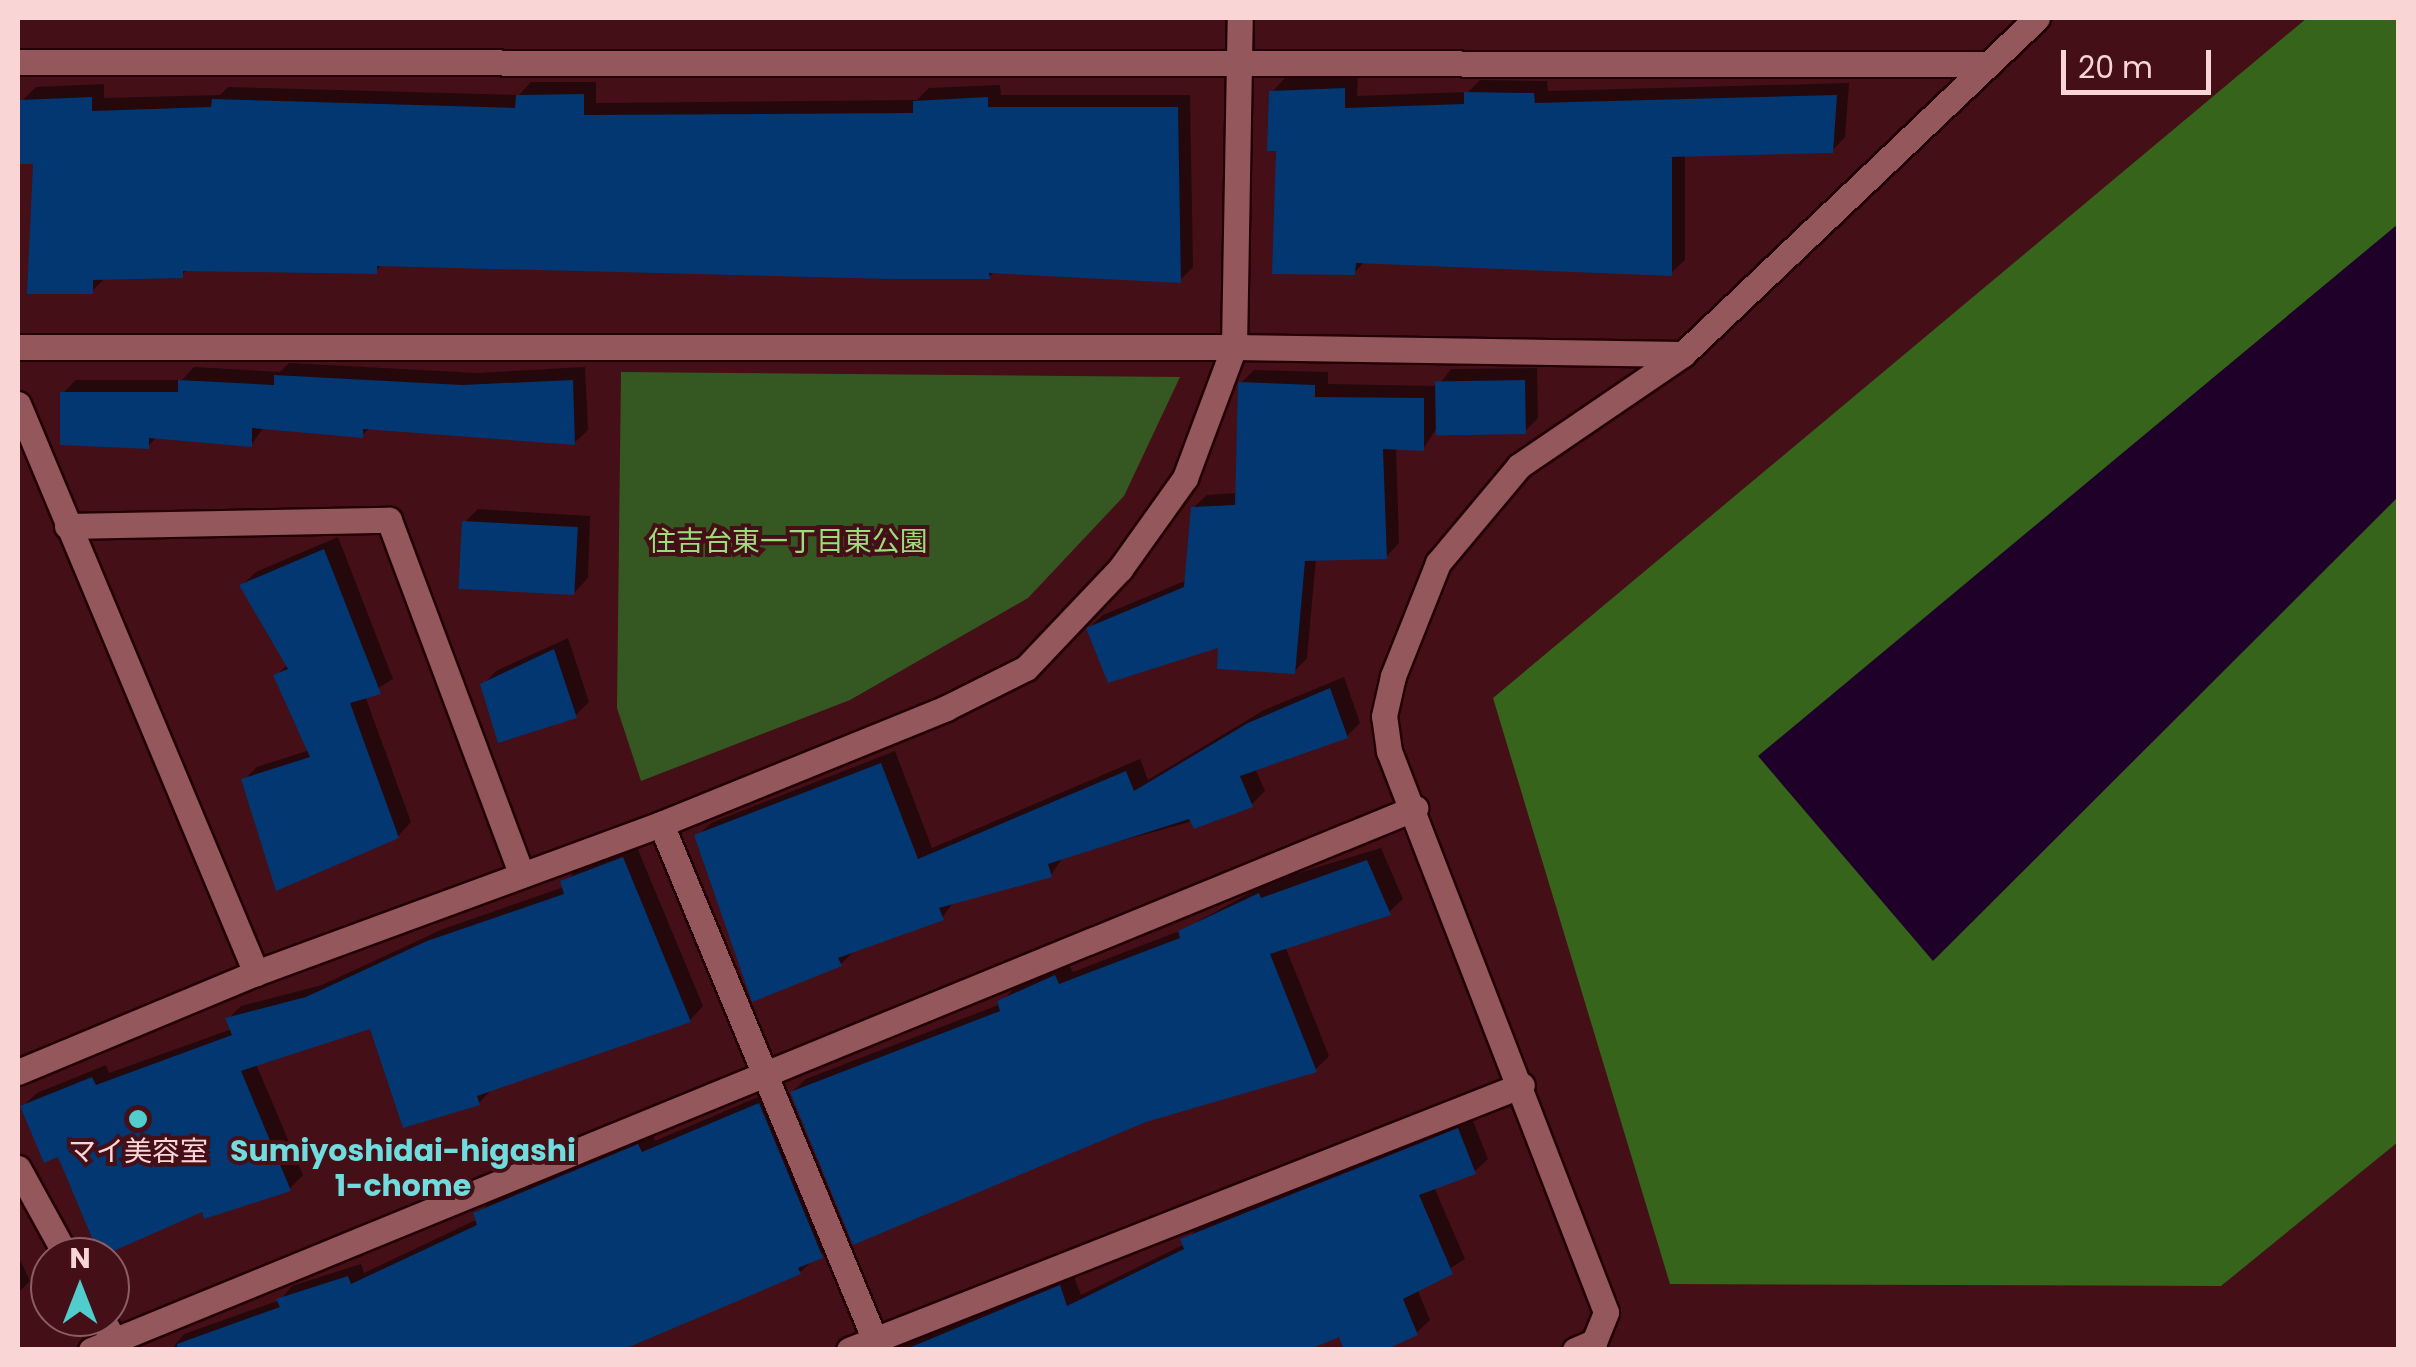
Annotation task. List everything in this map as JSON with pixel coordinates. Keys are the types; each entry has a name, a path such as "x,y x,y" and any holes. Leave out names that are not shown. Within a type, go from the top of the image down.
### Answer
{"street":[{"path":"18,1072 256,973 661,824 946,708 1026,668 1120,569 1185,478 1234,347 1240,18"},
{"path":"1575,1350 1594,1342 1606,1312 1415,808 1389,751 1384,716 1393,676 1438,563 1519,466 1683,354 2037,18"},
{"path":"18,62 1988,64"},
{"path":"18,347 1234,347 1683,354"},
{"path":"18,404 256,973"},
{"path":"67,526 389,520 522,876"},
{"path":"108,1346 1415,808"},
{"path":"661,824 877,1344"},
{"path":"848,1350 877,1344 1522,1085"},
{"path":"18,1168 56,1237"}],"green space":[{"path":"2307,18 2398,18 2398,1142 2221,1286 1670,1284 1493,698"},
{"name":"住吉台東一丁目東公園","path":"621,372 1180,377 1124,496 1028,598 850,700 641,781 617,708"}],"shaded area":[{"path":"2398,224 2398,497 1933,961 1758,756"}],"building":[{"path":"1345,88 1345,108 1464,104 1464,92 1534,93 1535,103 1837,95 1833,153 1672,157 1672,276 1356,263 1355,275 1272,274 1276,151 1267,151 1269,91"},
{"path":"584,94 584,115 913,113 913,101 988,97 988,107 1178,107 1181,283 989,273 990,279 889,279 377,266 377,274 183,271 183,278 93,280 93,294 27,294 33,164 18,164 20,100 92,97 92,111 211,107 212,99 515,108 516,95"},
{"path":"274,375 462,385 573,380 575,445 363,429 363,438 252,428 252,447 149,438 149,449 60,445 60,392 178,392 178,380 274,385"},
{"path":"1525,380 1526,434 1436,436 1435,382"},
{"path":"1238,382 1315,385 1315,397 1424,398 1424,451 1383,449 1387,559 1305,561 1295,674 1217,669 1218,648 1108,683 1086,628 1184,587 1191,507 1235,505"},
{"path":"462,521 578,527 574,595 458,589"},
{"path":"324,549 381,694 350,703 399,838 276,891 241,779 310,757 273,675 288,669 239,585"},
{"path":"554,649 577,718 498,743 480,684"},
{"path":"1330,688 1348,738 1240,776 1253,807 1194,829 1189,819 1048,864 1052,877 939,908 944,920 838,958 842,966 752,1002 694,835 881,763 918,859 1126,771 1134,791 1248,723"},
{"path":"623,857 691,1022 477,1096 480,1105 403,1128 370,1029 241,1071 291,1191 204,1219 202,1212 130,1244 130,1237 92,1237 58,1157 44,1163 20,1106 92,1077 96,1085 232,1035 225,1018 306,997 427,941 564,894 560,881"},
{"path":"1367,860 1391,915 1270,954 1317,1072 1146,1122 853,1245 790,1092 1000,1011 997,1001 1055,975 1059,984 1180,938 1178,931 1259,893 1261,898"},
{"path":"759,1103 823,1258 798,1268 801,1274 622,1350 178,1350 177,1344 280,1307 276,1299 348,1276 351,1284 477,1225 473,1213 638,1144 642,1152"},
{"path":"1458,1128 1476,1174 1419,1195 1453,1274 1403,1299 1418,1335 1385,1350 1344,1350 1339,1337 1308,1350 904,1350 1060,1285 1067,1306 1184,1249 1180,1239"}],"place":[{"name":"マイ美容室","path":"138,1119"}],"district":[{"name":"Sumiyoshidai-higashi 1-chome","path":"403,1168"}]}
